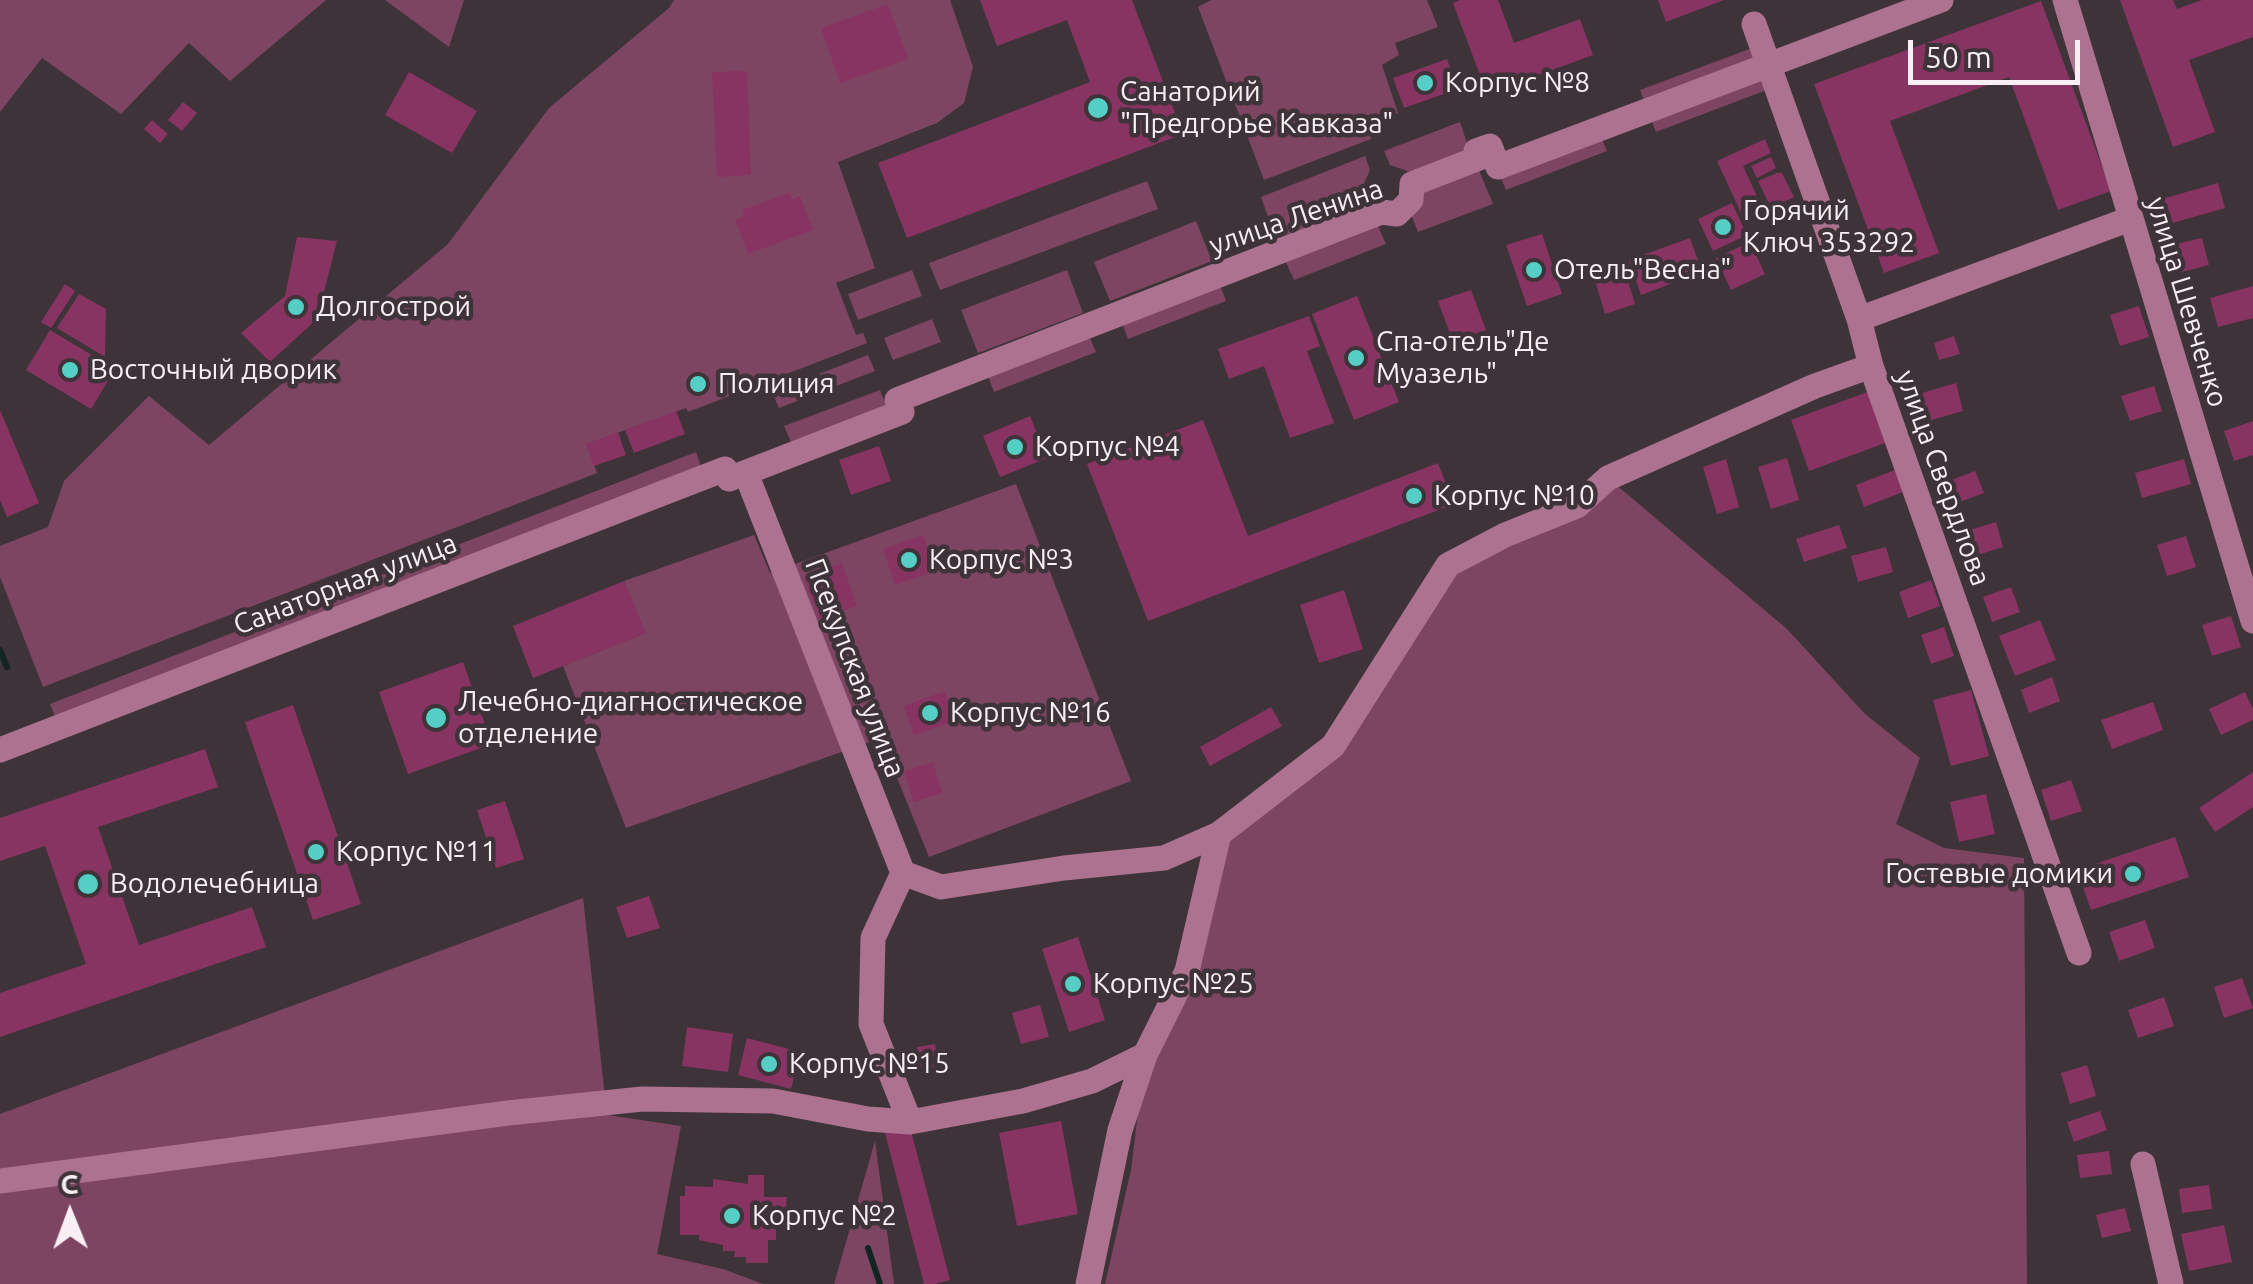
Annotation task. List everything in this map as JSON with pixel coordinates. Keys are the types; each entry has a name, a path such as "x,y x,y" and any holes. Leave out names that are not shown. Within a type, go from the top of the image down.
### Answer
{"street":[{"name":"улица Ленина","path":"712,474 725,468 729,479 902,412 897,400 1381,212 1398,214 1409,204 1412,184 1478,158 1476,150 1490,146 1498,166 1941,0"},
{"name":"улица Шевченко","path":"2065,0 2253,621"},
{"name":"улица Свердлова","path":"1754,24 2078,953"},
{"path":"1859,318 2130,219"},
{"path":"910,1122 872,1024 873,938 903,873 941,887 1164,858 1219,834 1332,746 1448,566 1505,535 1577,506 1608,478 1815,386 1871,366"},
{"name":"Санаторная улица","path":"0,750 712,474"},
{"name":"Псекупская улица","path":"750,486 903,873"},
{"path":"1088,1284 1120,1130 1145,1054 1188,971 1219,834"},
{"path":"0,1181 508,1113 642,1099 773,1101 868,1119 910,1122 1023,1101 1092,1081 1145,1054"},
{"path":"2143,1164 2171,1284"}],"shaded area":[{"path":"0,0 326,0 230,81 189,43 121,114 42,58 0,112"},
{"path":"385,0 464,0 449,47"},
{"path":"674,0 950,0 973,67 964,103 937,123 838,162 875,268 836,283 856,335 863,333 867,343 688,412 686,408 587,444 597,473 43,687 0,577 0,546 48,527 64,481 149,396 209,445 448,244 549,108"},
{"path":"1211,0 1427,0 1438,27 1395,43 1399,55 1382,65 1398,113 1367,124 1371,139 1264,180 1198,7"},
{"path":"1760,45 1764,58 1645,103 1640,90"},
{"path":"1767,74 1772,88 1656,132 1651,119"},
{"path":"1460,122 1469,149 1410,172 1390,165 1384,151"},
{"path":"1602,139 1607,151 1506,190 1501,178"},
{"path":"1365,156 1370,170 1362,188 1369,207 1277,242 1261,197"},
{"path":"1478,168 1493,204 1418,232 1410,212 1419,191"},
{"path":"1147,181 1158,209 940,290 929,263"},
{"path":"1196,221 1212,261 1110,301 1094,262"},
{"path":"1377,224 1386,244 1294,280 1285,260"},
{"path":"912,270 922,296 858,320 848,294"},
{"path":"1067,270 1083,313 978,353 961,310"},
{"path":"1220,285 1226,301 1128,339 1122,323"},
{"path":"932,319 941,342 893,360 884,338"},
{"path":"1089,336 1096,352 994,392 988,376"},
{"path":"868,355 875,371 779,408 772,392"},
{"path":"880,390 887,408 792,444 784,426"},
{"path":"696,452 701,467 56,719 50,704"},
{"path":"1608,478 1787,629 1865,714 1920,758 1896,824 1944,848 2024,858 2027,1284 1105,1284 1131,1170 1145,1055 1187,971 1219,834 1333,746 1448,565"},
{"path":"1016,484 1131,781 929,857 881,738 626,828 563,666 645,633 624,581 754,535 770,573"},
{"path":"583,898 607,1115 681,1126 657,1254 723,1269 763,1284 0,1284 0,1114"},
{"path":"875,1141 894,1284 834,1284"}],"building":[{"name":"Санаторий \"Предгорье Кавказа\"","path":"980,0 1132,0 1183,134 907,238 878,163 1090,82 1067,20 997,46"},
{"path":"1498,0 1514,43 1580,19 1593,55 1487,94 1453,3"},
{"path":"1658,0 1724,0 1666,22"},
{"path":"2120,0 2173,0 2177,9 2202,0 2253,0 2253,37 2189,60 2215,132 2173,147"},
{"path":"2041,1 2111,191 2058,210 2009,77 1890,121 1939,253 1884,273 1814,84"},
{"path":"888,4 908,59 840,83 821,28"},
{"name":"Корпус №8","path":"1447,59 1458,89 1404,108 1393,78"},
{"path":"747,71 751,175 717,177 712,72"},
{"path":"409,72 477,111 452,153 385,115"},
{"path":"183,102 197,113 182,131 168,120"},
{"path":"152,120 168,134 160,143 144,129"},
{"path":"1765,139 1771,153 1743,166 1762,207 1742,215 1717,161"},
{"path":"1771,157 1776,168 1757,178 1751,166"},
{"path":"1782,173 1794,197 1771,208 1758,181"},
{"path":"2218,183 2225,208 2162,226 2155,201"},
{"path":"789,193 792,199 800,196 813,230 748,254 735,220 745,216 742,210"},
{"name":"Горячий Ключ 353292","path":"1732,203 1747,235 1713,251 1698,219"},
{"name":"Отель\"Весна\"","path":"1542,234 1562,294 1527,306 1506,245"},
{"name":"Долгострой","path":"297,237 337,241 317,319 270,362 241,333 285,296"},
{"path":"1690,238 1702,272 1641,295 1629,260"},
{"path":"2202,238 2209,265 2174,274 2167,246"},
{"path":"1750,242 1765,274 1731,290 1716,258"},
{"path":"1623,265 1635,304 1605,314 1593,274"},
{"path":"65,284 75,291 51,328 41,322"},
{"path":"2253,286 2253,318 2218,327 2210,298"},
{"path":"1471,290 1486,330 1453,342 1438,301"},
{"path":"79,294 106,309 105,357 57,328"},
{"name":"Спа-отель\"Де Муазель\"","path":"1357,296 1399,402 1354,420 1312,314"},
{"path":"2139,306 2149,337 2120,346 2110,315"},
{"path":"1309,316 1320,346 1307,351 1334,423 1290,438 1264,366 1229,379 1218,349"},
{"name":"Восточный дворик","path":"50,330 115,369 91,409 26,370"},
{"path":"1954,336 1960,354 1939,360 1934,343"},
{"path":"1956,383 1963,411 1924,422 1915,395"},
{"path":"2154,386 2162,411 2130,421 2121,396"},
{"path":"1870,391 1888,442 1809,471 1791,420"},
{"path":"0,410 39,503 7,517 0,500"},
{"path":"676,411 685,434 634,453 625,430"},
{"name":"Корпус №4","path":"1030,416 1047,458 1000,477 983,436"},
{"path":"1203,420 1248,536 1438,463 1454,504 1148,621 1087,464"},
{"path":"2253,421 2253,455 2234,461 2224,431"},
{"path":"618,432 626,455 594,466 586,444"},
{"path":"879,446 891,481 851,495 839,460"},
{"path":"1787,458 1799,500 1771,509 1758,467"},
{"path":"1726,459 1739,507 1717,514 1703,467"},
{"path":"2184,459 2191,484 2142,498 2135,473"},
{"path":"1895,470 1903,492 1864,507 1856,485"},
{"path":"1975,471 1984,493 1957,503 1949,481"},
{"path":"1996,522 2003,547 1971,557 1963,532"},
{"path":"1839,525 1847,548 1804,562 1796,539"},
{"name":"Корпус №3","path":"923,535 935,571 895,585 883,549"},
{"path":"2186,536 2196,567 2167,576 2157,545"},
{"path":"1886,547 1893,572 1858,582 1851,556"},
{"path":"842,563 857,606 819,619 804,577"},
{"path":"1931,580 1940,606 1908,618 1899,592"},
{"path":"624,581 646,633 533,678 513,626"},
{"path":"2011,587 2020,612 1992,622 1983,597"},
{"path":"1344,590 1363,649 1319,663 1300,605"},
{"path":"2231,616 2241,647 2212,656 2202,625"},
{"path":"2040,620 2056,660 2015,676 1999,636"},
{"path":"1944,627 1954,656 1931,664 1921,635"},
{"name":"Лечебно-диагностическое отделение","path":"463,662 492,744 408,774 379,692"},
{"path":"2052,677 2060,701 2029,713 2021,690"},
{"path":"1971,690 1989,756 1951,766 1933,700"},
{"name":"Корпус №16","path":"945,691 955,721 914,735 904,706"},
{"path":"2245,692 2253,709 2253,720 2221,735 2209,709"},
{"path":"2153,702 2163,730 2112,749 2101,720"},
{"name":"Корпус №11","path":"293,705 361,904 313,920 245,722"},
{"path":"1271,707 1282,726 1210,766 1200,747"},
{"name":"Водолечебница","path":"205,749 218,787 98,827 139,945 252,907 266,947 0,1037 0,993 86,964 45,846 0,861 0,818"},
{"path":"933,762 942,793 914,802 904,771"},
{"path":"2253,772 2253,807 2215,832 2199,808"},
{"path":"2071,780 2082,811 2051,821 2041,790"},
{"path":"1986,794 1995,834 1959,842 1950,802"},
{"path":"505,801 524,859 496,868 477,810"},
{"name":"Гостевые домики","path":"2175,837 2189,877 2091,910 2077,870"},
{"path":"649,896 660,928 627,938 616,907"},
{"path":"2145,920 2155,948 2119,961 2109,932"},
{"name":"Корпус №25","path":"1078,937 1105,1020 1069,1032 1042,949"},
{"path":"2242,978 2253,1008 2224,1018 2214,987"},
{"path":"2164,997 2174,1026 2138,1038 2128,1010"},
{"path":"1040,1005 1049,1037 1021,1044 1012,1013"},
{"path":"687,1027 733,1034 728,1072 682,1066"},
{"name":"Корпус №15","path":"747,1038 800,1052 791,1089 738,1075"},
{"path":"935,1044 940,1067 922,1071 917,1047"},
{"path":"2087,1065 2096,1096 2070,1104 2061,1073"},
{"path":"2100,1111 2107,1130 2074,1142 2067,1122"},
{"path":"1061,1121 1078,1214 1017,1226 999,1133"},
{"path":"910,1127 950,1280 935,1284 924,1284 885,1133"},
{"path":"2109,1151 2112,1174 2080,1178 2077,1155"},
{"name":"Корпус №2","path":"748,1175 764,1175 764,1197 787,1197 784,1222 776,1222 776,1240 768,1240 768,1263 746,1263 746,1257 734,1257 735,1251 723,1251 723,1245 699,1240 699,1235 680,1235 680,1196 685,1196 685,1186 713,1187 713,1179 748,1184"},
{"path":"2209,1185 2212,1209 2182,1213 2179,1189"},
{"path":"2125,1208 2131,1231 2102,1238 2096,1215"},
{"path":"2224,1225 2232,1262 2189,1271 2181,1234"}],"waterway":[{"path":"0,650 7,667"},
{"path":"868,1248 880,1284"}],"place":[{"name":"Корпус №8","path":"1425,83"},
{"name":"Санаторий \"Предгорье Кавказа\"","path":"1098,108"},
{"name":"Горячий Ключ 353292","path":"1723,227"},
{"name":"Отель\"Весна\"","path":"1534,270"},
{"name":"Долгострой","path":"296,307"},
{"name":"Спа-отель\"Де Муазель\"","path":"1356,358"},
{"name":"Восточный дворик","path":"70,370"},
{"name":"Полиция","path":"698,384"},
{"name":"Корпус №4","path":"1015,447"},
{"name":"Корпус №10","path":"1414,496"},
{"name":"Корпус №3","path":"909,560"},
{"name":"Корпус №16","path":"930,713"},
{"name":"Лечебно-диагностическое отделение","path":"436,718"},
{"name":"Корпус №11","path":"316,852"},
{"name":"Гостевые домики","path":"2133,874"},
{"name":"Водолечебница","path":"88,884"},
{"name":"Корпус №25","path":"1073,984"},
{"name":"Корпус №15","path":"769,1064"},
{"name":"Корпус №2","path":"732,1216"}]}
